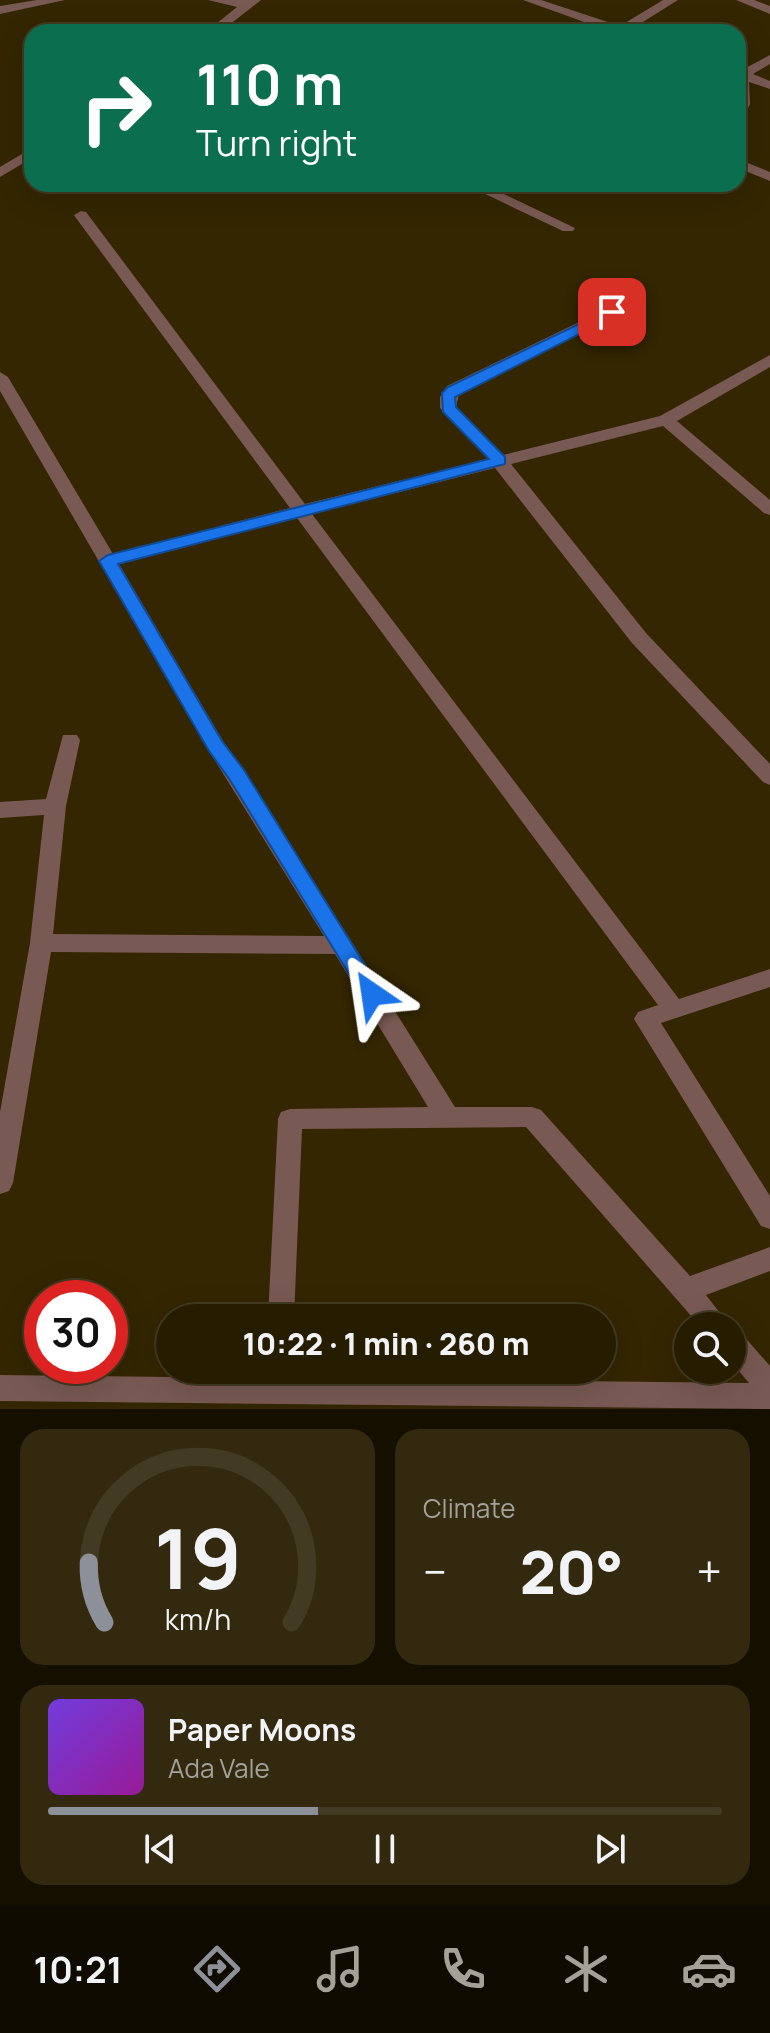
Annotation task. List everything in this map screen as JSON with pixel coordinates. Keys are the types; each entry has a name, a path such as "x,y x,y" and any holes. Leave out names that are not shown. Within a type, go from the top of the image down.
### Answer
{"street":[{"path":"0,10 59,0"},
{"path":"214,0 251,3"},
{"path":"529,0 599,24"},
{"path":"631,24 672,0"},
{"path":"742,0 770,10"},
{"path":"223,24 251,3"},
{"path":"746,73 770,59"},
{"path":"746,76 770,85"},
{"path":"0,173 24,157"},
{"path":"746,166 770,177"},
{"path":"489,192 568,228"},
{"path":"81,215 674,1009"},
{"path":"612,312 453,390 448,397 448,408 499,461 639,638 770,777"},
{"path":"108,561 666,420 770,360"},
{"path":"0,377 216,746 448,1118"},
{"path":"666,420 770,509"},
{"path":"0,1183 6,1113 41,943 55,806 70,740"},
{"path":"0,810 55,806"},
{"path":"41,943 342,945"},
{"path":"770,978 646,1019 770,1218"},
{"path":"282,1304 290,1119 532,1117 705,1312"},
{"path":"686,1290 770,1259"},
{"path":"746,1359 770,1386"},
{"path":"0,1388 156,1384"},
{"path":"401,1384 770,1396"}],"route":[{"path":"372,994 216,746 108,561 499,461 448,408 448,397 453,390 612,312"}]}
